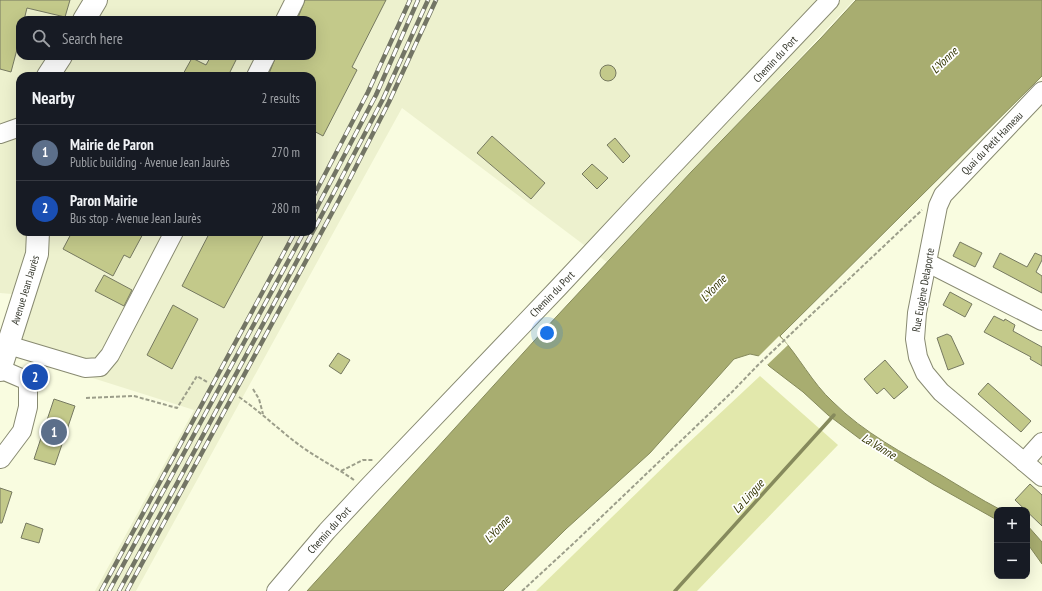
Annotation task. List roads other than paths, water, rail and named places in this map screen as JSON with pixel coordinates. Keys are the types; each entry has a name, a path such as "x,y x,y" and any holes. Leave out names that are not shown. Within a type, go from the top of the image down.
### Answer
{"main road":[{"path":"86,16 96,0"},
{"path":"51,72 58,60"},
{"name":"Avenue Jean Jaurès","path":"0,370 37,254 38,236"}],"street":[{"path":"287,16 295,0"},
{"name":"Chemin du Port","path":"276,591 327,531 390,463 558,288 830,0"},
{"path":"258,72 264,60"},
{"name":"Quai du Petit Hameau","path":"943,195 1042,92"},
{"path":"0,134 16,128"},
{"name":"Rue Eugène Delaporte","path":"943,195 938,206 917,313 915,338 918,356 925,373 941,392 1042,476"},
{"path":"8,345 85,368 100,367 110,355 172,236"},
{"path":"928,263 1042,321"},
{"path":"0,370 28,380 28,407 22,431 0,458"},
{"path":"1024,462 1042,442"}],"water":[{"path":"856,0 1042,0 1042,76 780,336 825,395 845,413 884,442 996,507 994,507 994,518 933,484 860,439 828,415 803,392 769,366 759,356 750,354 734,359 650,453 566,529 503,591 307,591 544,330 692,171"},
{"path":"1030,528 1042,542 1042,564 1030,547"}],"waterway":[{"name":"La Lingue","path":"675,591 834,415"}],"railway":[{"path":"316,191 368,92 410,0"},
{"path":"316,209 376,95 418,0"},
{"path":"316,226 383,99 428,0"},
{"path":"127,591 339,200 389,102 436,0"},
{"path":"101,591 293,236"},
{"path":"109,591 302,236"},
{"path":"119,591 310,236"}],"place":[{"name":"Paron Mairie","path":"35,377"},
{"name":"Mairie de Paron","path":"54,432"}],"water label":[{"name":"L'Yonne","path":"944,60"},
{"name":"L'Yonne","path":"713,288"},
{"name":"La Vanne","path":"879,446"},
{"name":"L'Yonne","path":"497,529"}]}
